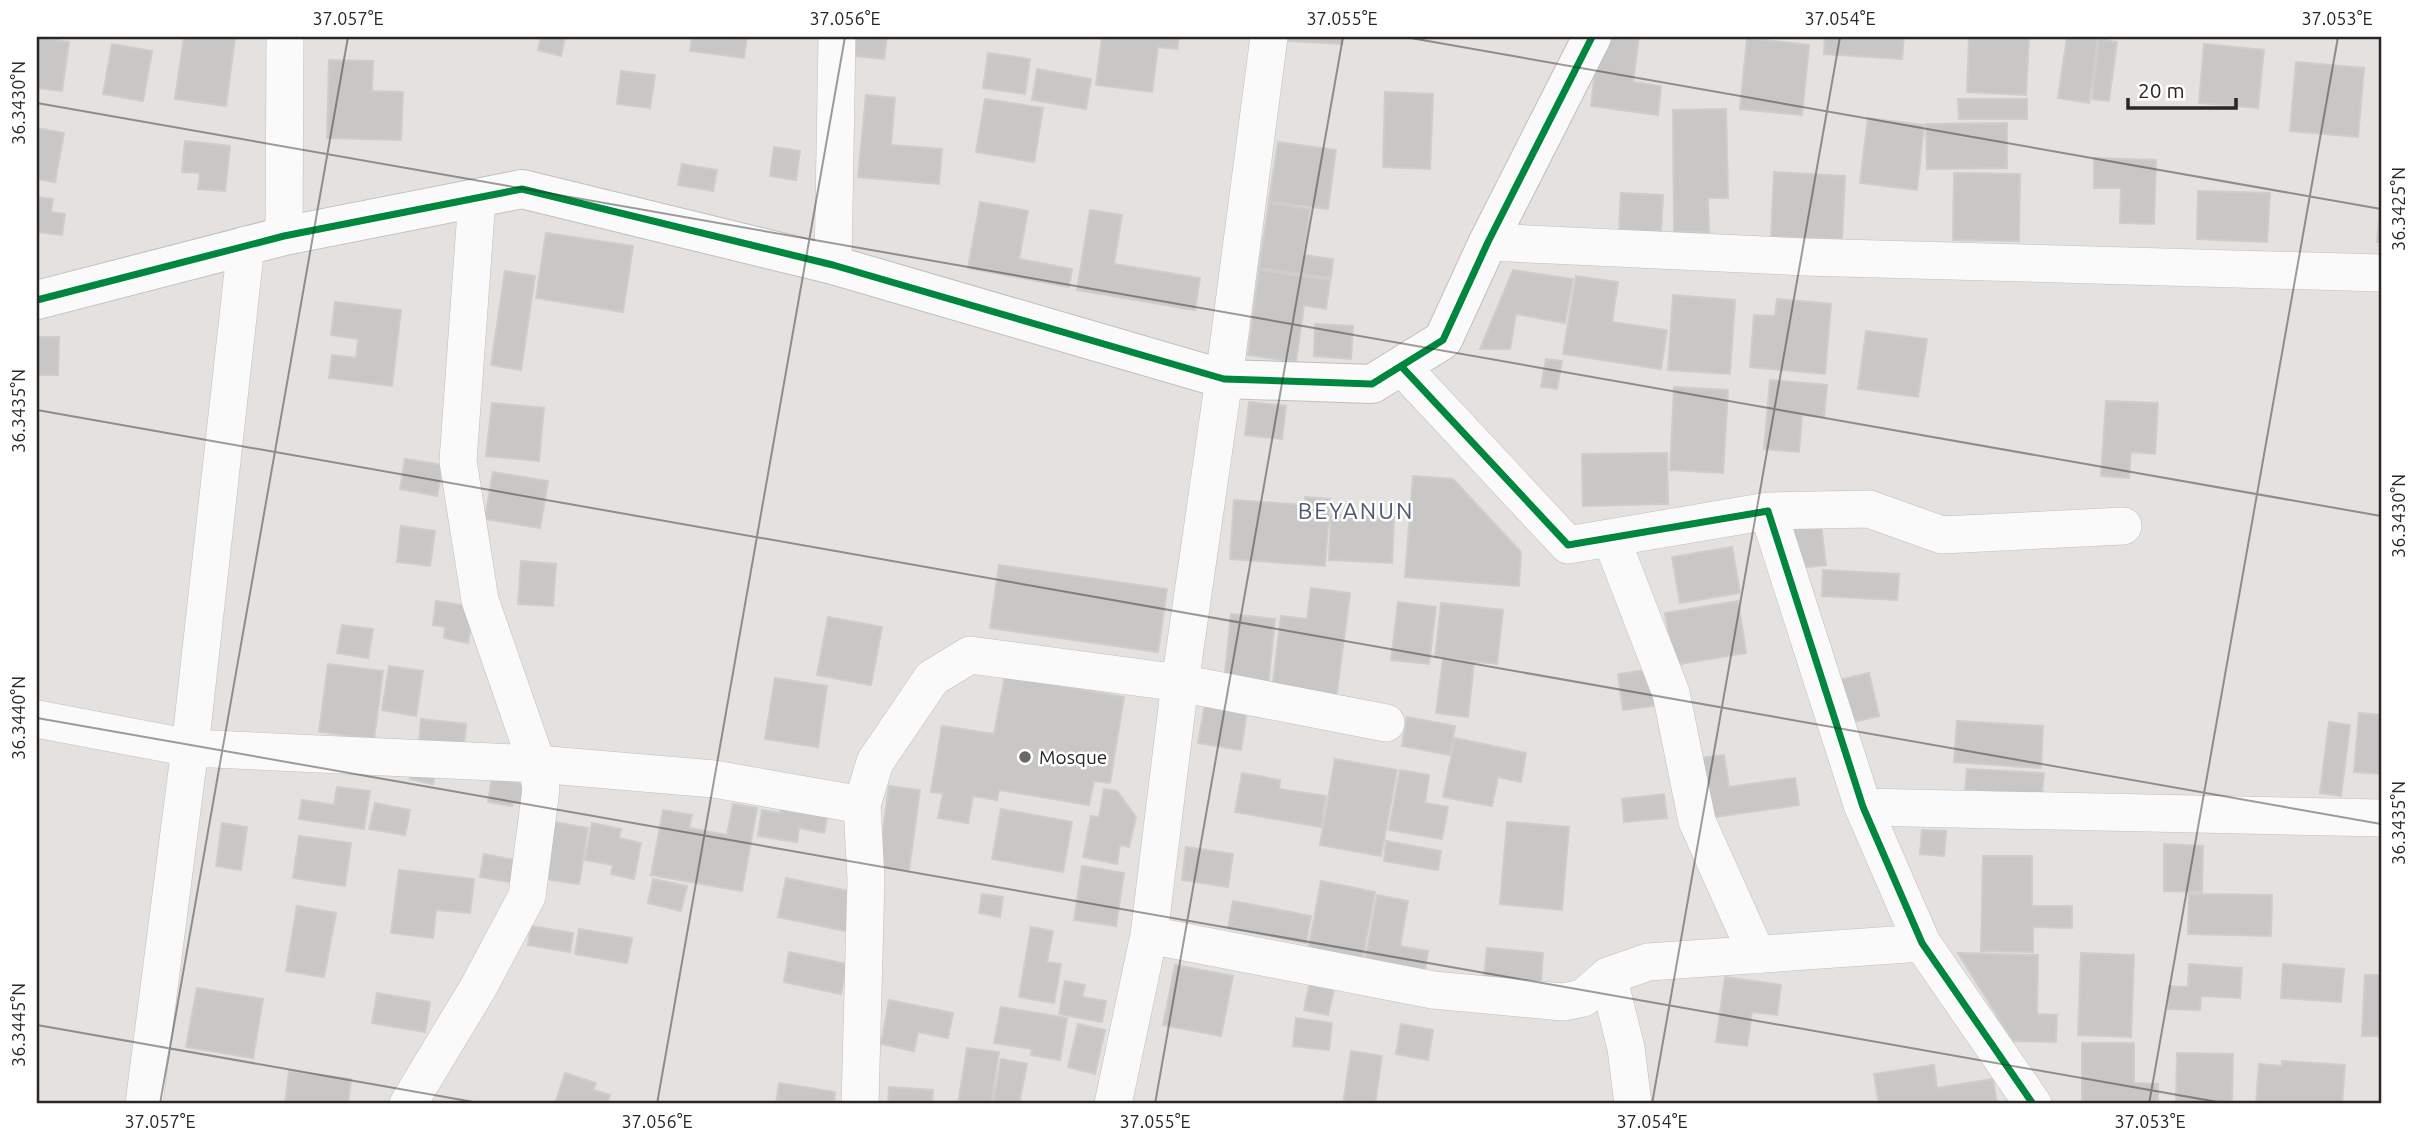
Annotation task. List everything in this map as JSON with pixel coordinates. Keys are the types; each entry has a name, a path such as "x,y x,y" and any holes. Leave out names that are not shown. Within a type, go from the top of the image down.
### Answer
{"street":[{"path":"284,236 285,37"},
{"path":"833,265 837,37"},
{"path":"1114,1104 1149,935 1180,682 1224,379 1269,37"},
{"path":"37,300 284,236 522,189 833,265 1224,379 1372,384 1443,340 1488,242 1592,37"},
{"path":"408,1104 478,988 527,896 541,789 537,764 480,600 458,461 477,198"},
{"path":"1488,242 1805,257 2381,273"},
{"path":"144,1104 190,748 246,245"},
{"path":"1401,366 1567,545 1768,511 1869,509 1942,535 2123,526"},
{"path":"1768,511 1863,807 1922,943 2033,1104"},
{"path":"1611,538 1671,693 1698,821 1757,955"},
{"path":"860,1104 866,879 862,805 875,762 932,678 970,655 1180,682 1386,723"},
{"path":"37,719 190,748 537,764 714,779 862,805"},
{"path":"1863,807 2381,818"},
{"path":"1149,935 1433,990 1563,1002 1583,998 1608,976 1648,962 1922,943"},
{"path":"1608,976 1626,1048 1633,1104"}],"building":[{"path":"37,37 69,42 62,91 37,88"},
{"path":"184,37 235,38 226,106 175,99"},
{"path":"541,37 565,37 561,56 538,50"},
{"path":"692,37 747,37 744,58 690,51"},
{"path":"849,37 887,37 884,59 847,55"},
{"path":"1102,37 1179,37 1177,49 1158,47 1152,92 1096,85"},
{"path":"1289,37 1343,37 1342,44 1289,41"},
{"path":"1607,37 1639,37 1633,82 1661,86 1658,115 1591,106 1597,56"},
{"path":"1825,37 1904,37 1902,59 1824,54"},
{"path":"1969,37 2029,37 2026,95 1967,92"},
{"path":"2067,37 2098,37 2089,103 2058,98"},
{"path":"1747,38 1809,45 1802,115 1740,109"},
{"path":"2099,39 2117,42 2109,101 2092,99"},
{"path":"112,44 152,51 143,101 103,94"},
{"path":"2204,44 2264,50 2258,108 2199,103"},
{"path":"988,53 1030,59 1025,94 983,88"},
{"path":"329,60 373,61 372,91 403,92 401,140 327,138"},
{"path":"2296,62 2364,68 2358,137 2290,131"},
{"path":"1037,69 1091,79 1086,109 1032,100"},
{"path":"621,71 655,75 650,108 617,104"},
{"path":"1385,92 1433,94 1430,169 1383,167"},
{"path":"866,95 895,98 891,145 942,149 939,184 858,177"},
{"path":"985,99 1043,108 1034,162 976,152"},
{"path":"1958,99 2027,99 2027,119 1959,119"},
{"path":"1726,109 1728,198 1708,198 1709,232 1674,232 1673,110"},
{"path":"1868,118 1924,125 1917,190 1860,183"},
{"path":"2007,123 2007,168 1927,169 1926,124"},
{"path":"37,128 64,133 55,182 37,179"},
{"path":"185,141 230,146 225,191 198,189 200,173 182,172"},
{"path":"1278,142 1336,150 1328,209 1269,201"},
{"path":"774,147 800,151 796,180 770,176"},
{"path":"2094,158 2156,160 2154,224 2120,223 2121,188 2094,188"},
{"path":"682,164 717,170 713,191 678,185"},
{"path":"1774,172 1845,176 1842,239 1771,237"},
{"path":"1954,173 2020,174 2019,241 1953,240"},
{"path":"2198,191 2270,193 2267,242 2197,239"},
{"path":"1621,193 1663,195 1661,232 1619,230"},
{"path":"37,197 53,199 51,212 65,214 62,235 37,232"},
{"path":"2381,197 2381,242 2377,242"},
{"path":"980,202 1028,211 1019,259 1072,269 1069,287 968,268"},
{"path":"1269,203 1310,209 1304,255 1333,259 1331,278 1259,268"},
{"path":"1090,210 1122,215 1114,264 1200,278 1195,310 1077,290"},
{"path":"546,233 633,246 623,312 536,298"},
{"path":"1259,270 1330,280 1326,309 1304,305 1296,362 1248,355"},
{"path":"1513,270 1573,279 1565,323 1516,314 1510,349 1480,349"},
{"path":"505,271 535,276 521,370 491,365"},
{"path":"1576,276 1618,282 1612,322 1667,330 1661,369 1563,354"},
{"path":"1673,295 1735,300 1730,374 1668,370"},
{"path":"1777,299 1831,304 1825,374 1750,367 1754,315 1775,316"},
{"path":"335,302 401,310 392,386 329,378 332,355 356,358 358,339 331,335"},
{"path":"1315,324 1353,326 1351,359 1314,356"},
{"path":"1866,331 1927,339 1918,397 1858,389"},
{"path":"37,337 59,337 58,375 37,375"},
{"path":"1546,359 1562,361 1557,389 1541,387"},
{"path":"1770,380 1827,385 1824,417 1802,415 1799,452 1764,449"},
{"path":"1674,387 1728,390 1723,473 1670,470"},
{"path":"2106,401 2158,403 2155,454 2131,452 2129,478 2101,476"},
{"path":"1249,402 1286,406 1282,439 1245,435"},
{"path":"492,403 544,408 539,461 486,456"},
{"path":"1667,453 1668,504 1583,506 1582,454"},
{"path":"405,459 443,465 437,496 400,489"},
{"path":"493,472 548,481 540,528 485,519"},
{"path":"1413,476 1453,479 1521,552 1519,586 1405,577"},
{"path":"1305,497 1330,499 1325,566 1230,559 1234,500 1305,505"},
{"path":"1331,515 1394,517 1392,563 1329,560"},
{"path":"1821,524 1826,565 1797,568 1793,527"},
{"path":"401,526 435,531 430,566 397,562"},
{"path":"1732,547 1740,593 1680,603 1672,557"},
{"path":"521,561 556,564 553,606 518,604"},
{"path":"999,565 1167,589 1158,652 990,628"},
{"path":"1823,570 1899,574 1897,600 1822,596"},
{"path":"1311,588 1350,593 1336,699 1272,690 1281,616 1307,619"},
{"path":"436,601 474,607 468,643 444,638 445,627 433,625"},
{"path":"1738,601 1746,653 1674,665 1665,613"},
{"path":"1398,602 1436,607 1429,664 1391,660"},
{"path":"1441,603 1503,610 1497,664 1435,657"},
{"path":"1231,614 1275,619 1268,686 1224,681"},
{"path":"828,617 882,627 871,685 817,675"},
{"path":"342,625 373,629 368,658 337,653"},
{"path":"1443,659 1474,663 1468,717 1436,713"},
{"path":"328,664 383,671 374,739 319,732"},
{"path":"389,666 423,671 416,716 382,710"},
{"path":"1654,669 1659,705 1623,710 1618,674"},
{"path":"1869,673 1879,716 1845,724 1835,681"},
{"name":"Mosque","path":"1005,676 1124,697 1110,783 1094,781 1089,805 999,790 997,800 973,796 968,823 938,818 943,793 931,792 942,726 994,734"},
{"path":"775,678 827,686 818,747 765,739"},
{"path":"1205,704 1247,710 1241,750 1198,743"},
{"path":"2359,713 2381,715 2381,774 2354,772"},
{"path":"1407,717 1455,726 1450,755 1402,746"},
{"path":"421,719 466,724 464,746 419,741"},
{"path":"1957,721 2043,726 2041,768 1954,762"},
{"path":"2329,722 2350,725 2341,796 2320,793"},
{"path":"1455,738 1526,753 1521,782 1498,777 1492,806 1443,797"},
{"path":"1724,755 1729,787 1795,778 1799,805 1706,818 1698,758"},
{"path":"1335,759 1397,770 1381,856 1320,845"},
{"path":"413,764 436,769 433,784 410,779"},
{"path":"1967,769 2044,773 2042,795 1965,790"},
{"path":"1400,770 1429,775 1425,803 1448,807 1442,839 1389,830"},
{"path":"1242,773 1280,780 1279,789 1326,796 1321,827 1235,812"},
{"path":"492,777 526,784 522,803 513,802 512,806 488,802"},
{"path":"889,786 920,790 909,870 878,866"},
{"path":"337,787 370,791 364,829 299,819 302,800 334,805"},
{"path":"1104,789 1117,791 1136,817 1129,847 1120,845 1117,864 1083,857 1091,816 1099,817"},
{"path":"1664,794 1667,818 1624,822 1622,799"},
{"path":"375,803 410,810 405,835 369,829"},
{"path":"733,804 757,808 742,891 651,875 663,810 692,815 689,828 727,835"},
{"path":"781,804 828,812 824,833 799,828 797,842 758,836 762,810 780,813"},
{"path":"1001,809 1072,822 1063,872 992,859"},
{"path":"555,822 588,828 579,884 545,879"},
{"path":"1507,822 1569,827 1562,910 1500,904"},
{"path":"222,823 247,827 241,870 216,866"},
{"path":"592,823 621,829 619,838 641,843 634,879 611,874 613,865 585,860"},
{"path":"1922,830 1946,831 1944,856 1920,854"},
{"path":"299,836 351,843 345,886 293,878"},
{"path":"1386,841 1441,851 1438,870 1384,861"},
{"path":"2164,844 2203,846 2202,892 2164,891"},
{"path":"1186,847 1233,854 1228,887 1182,880"},
{"path":"484,854 519,861 515,883 480,877"},
{"path":"1983,856 2032,856 2032,906 2072,906 2072,928 2033,927 2033,952 1981,951"},
{"path":"1082,866 1124,873 1116,926 1074,920"},
{"path":"399,870 474,879 470,913 436,910 433,938 391,933"},
{"path":"786,878 858,893 850,932 778,917"},
{"path":"653,879 687,886 681,911 648,903"},
{"path":"1321,881 1375,892 1362,961 1308,951"},
{"path":"982,894 1003,897 1000,917 979,913"},
{"path":"2189,894 2272,895 2271,936 2188,934"},
{"path":"1377,895 1408,901 1400,946 1428,951 1424,977 1364,966"},
{"path":"1233,901 1311,916 1306,943 1228,928"},
{"path":"297,906 336,913 324,977 286,971"},
{"path":"531,926 573,933 570,952 528,945"},
{"path":"1031,927 1053,931 1047,962 1061,964 1054,1003 1019,997"},
{"path":"579,929 632,938 627,963 575,954"},
{"path":"1487,948 1543,953 1541,982 1484,977"},
{"path":"789,952 847,964 841,994 784,982"},
{"path":"1958,953 2038,955 2037,1014 2057,1015 2056,1042 2013,1041"},
{"path":"2081,953 2134,955 2131,1037 2078,1035"},
{"path":"2189,964 2242,968 2240,998 2201,996 2200,1010 2168,1009 2169,986 2188,987"},
{"path":"2283,964 2344,969 2341,1002 2281,998"},
{"path":"1175,965 1233,976 1221,1036 1163,1025"},
{"path":"2365,975 2381,975 2381,1036 2362,1036"},
{"path":"1725,977 1781,985 1777,1015 1752,1012 1747,1046 1716,1042"},
{"path":"1065,981 1085,985 1082,997 1106,1001 1102,1022 1059,1014"},
{"path":"1310,981 1335,985 1328,1015 1304,1010"},
{"path":"197,988 263,999 253,1058 186,1047"},
{"path":"377,993 430,1002 425,1032 372,1023"},
{"path":"889,1000 953,1013 948,1038 918,1032 914,1051 881,1044"},
{"path":"1001,1007 1067,1018 1060,1060 1031,1055 1032,1049 994,1043"},
{"path":"1296,1018 1332,1023 1329,1050 1293,1046"},
{"path":"1078,1024 1105,1030 1095,1074 1068,1067"},
{"path":"1401,1024 1433,1030 1428,1060 1396,1054"},
{"path":"2082,1043 2134,1043 2134,1083 2158,1084 2158,1104 2082,1104"},
{"path":"967,1048 999,1052 991,1104 958,1104"},
{"path":"1351,1051 1382,1056 1375,1104 1343,1104"},
{"path":"2177,1053 2233,1054 2232,1104 2176,1104"},
{"path":"1001,1059 1027,1064 1019,1104 993,1104"},
{"path":"2282,1061 2345,1065 2342,1104 2256,1104 2259,1064 2282,1066"},
{"path":"1934,1065 1937,1088 1993,1079 1997,1104 1879,1104 1874,1074"},
{"path":"289,1071 351,1079 348,1104 285,1104"},
{"path":"565,1073 596,1083 593,1090 610,1095 607,1104 555,1104"},
{"path":"779,1083 835,1092 834,1104 776,1104"},
{"path":"889,1087 933,1090 932,1104 888,1104"}],"cycle path":[{"path":"37,300 284,236 522,189 833,265 1224,379 1372,384 1443,340 1488,242 1592,37"},
{"path":"1401,366 1568,545 1768,511 1863,807 1922,943 2033,1104"}],"place":[{"name":"Mosque","path":"1025,757"}],"district":[{"name":"BEYANUN","path":"1356,511"}]}
